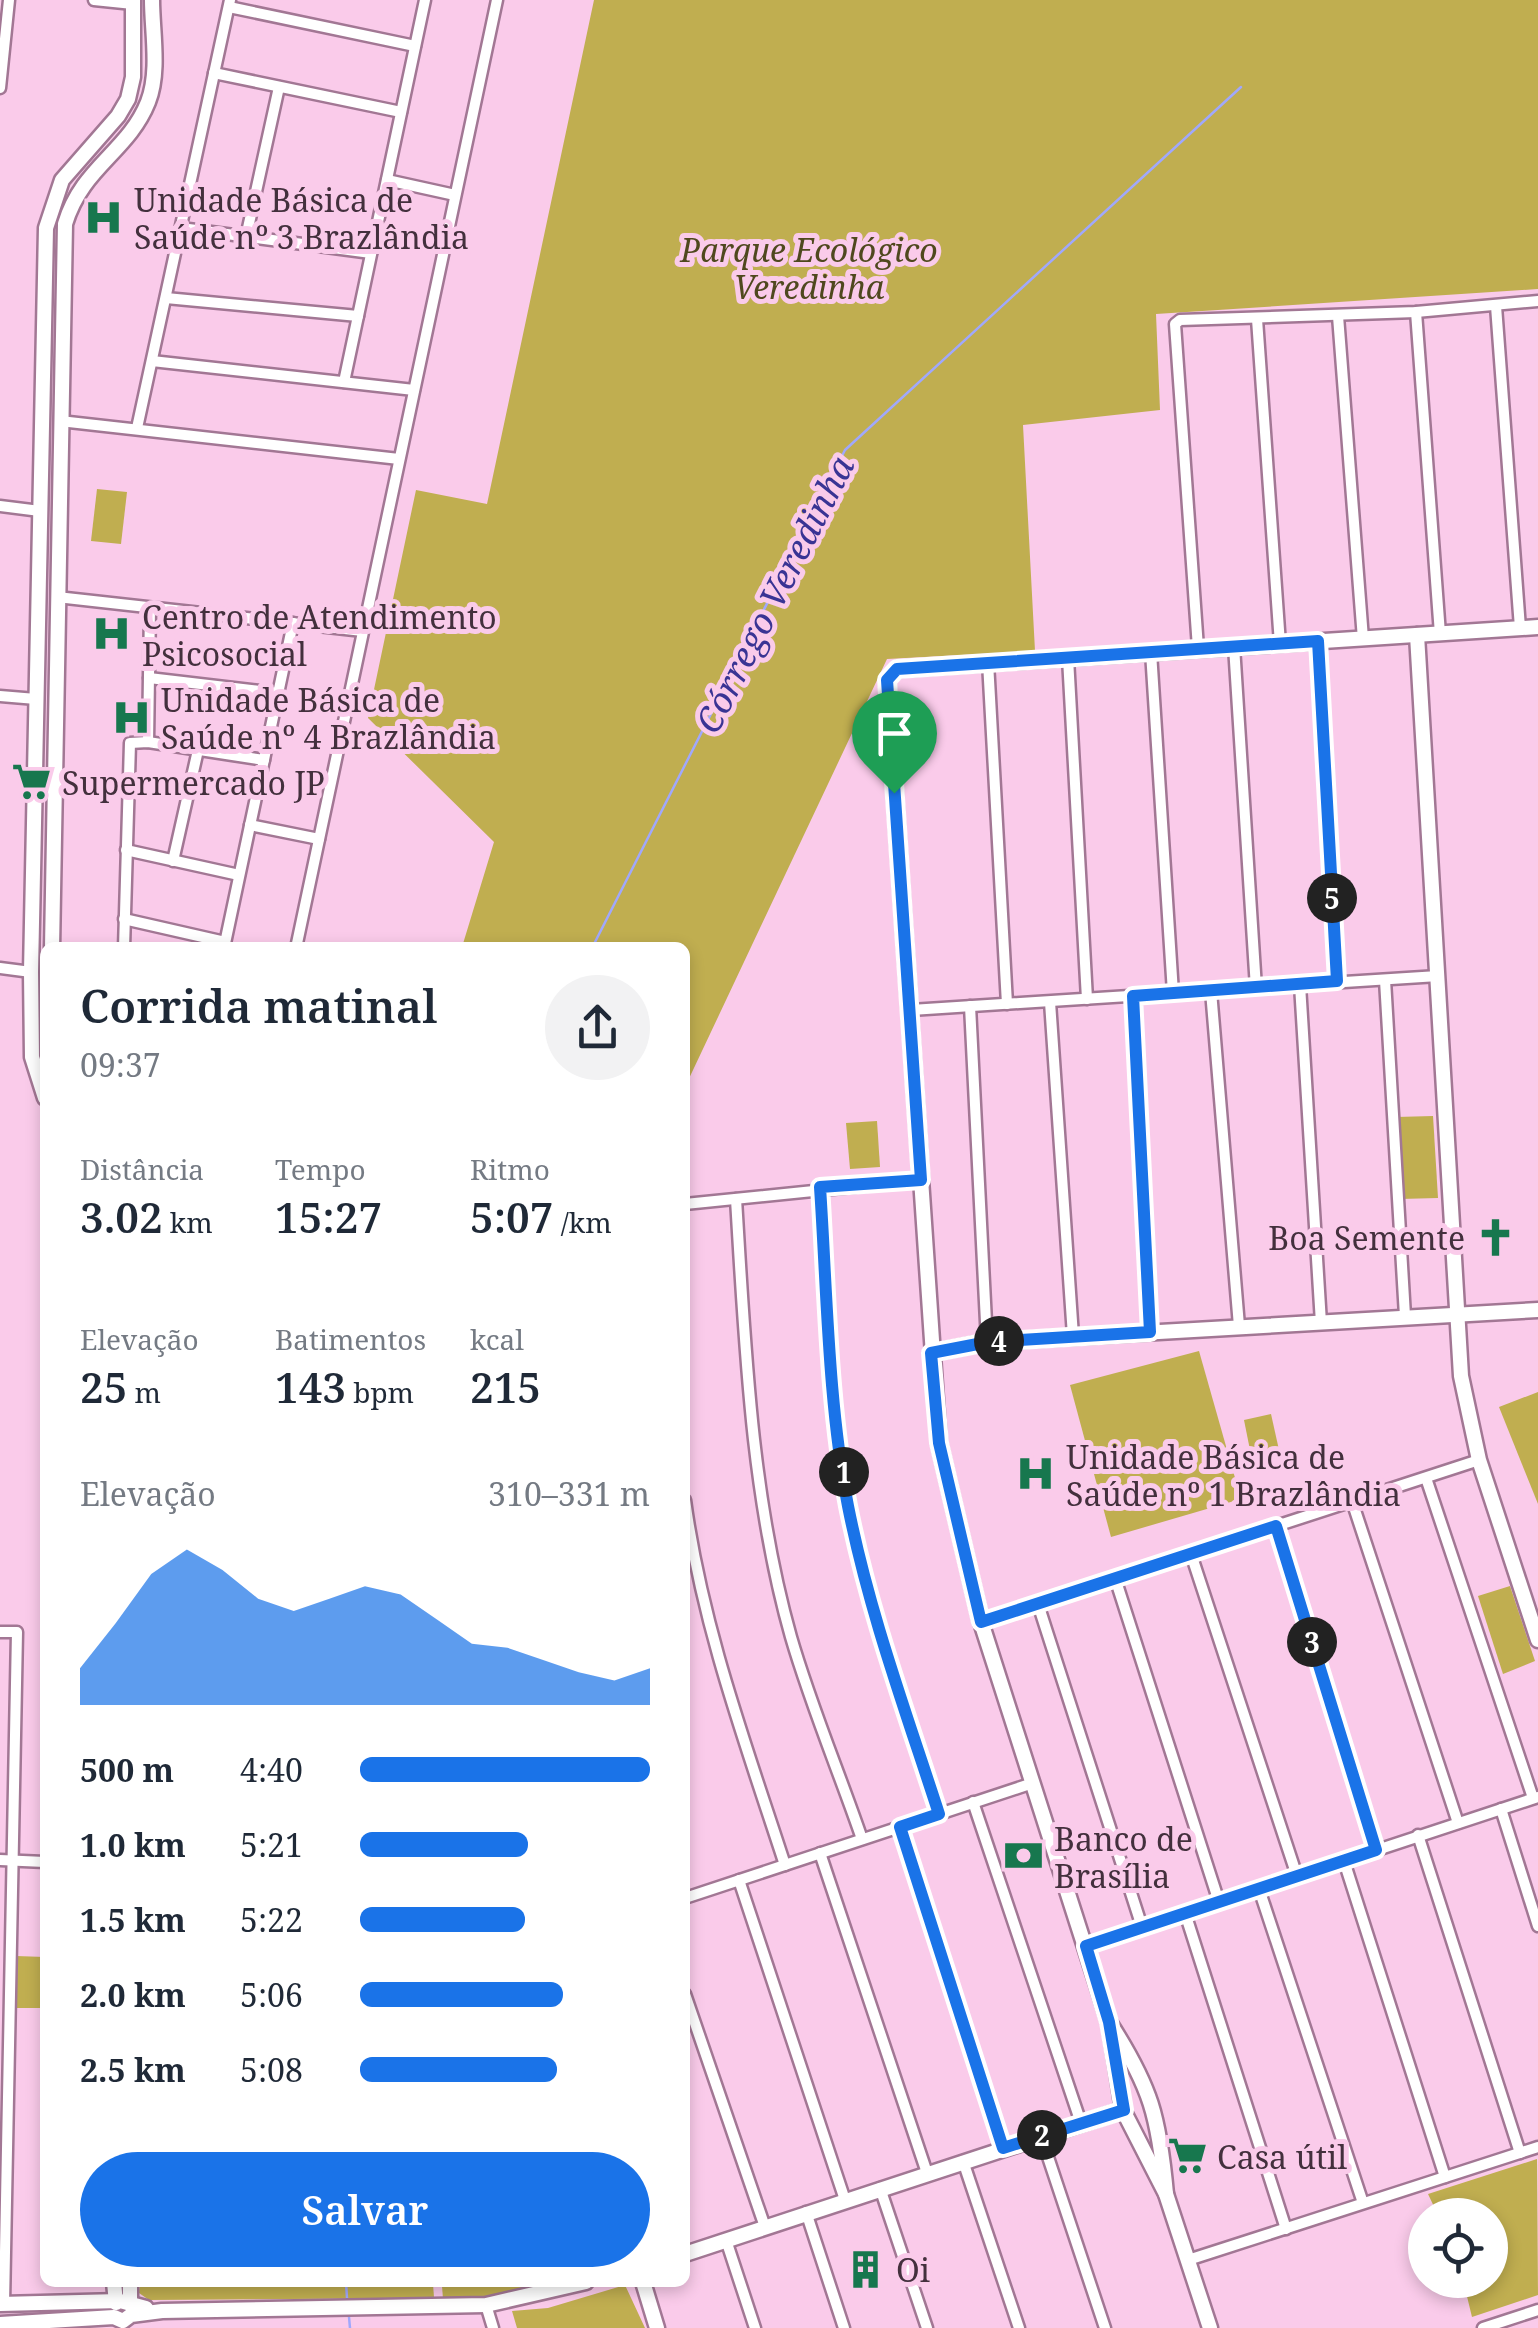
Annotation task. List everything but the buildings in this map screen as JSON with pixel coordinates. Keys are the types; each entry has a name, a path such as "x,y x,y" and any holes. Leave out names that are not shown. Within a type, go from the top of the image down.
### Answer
{"street":[{"path":"0,88 10,0"},
{"path":"40,1082 32,1057 38,1022 31,972 46,228 62,180 118,116 134,77 134,2 94,0"},
{"path":"52,942 65,224 82,181 135,127 149,98 152,0"},
{"path":"344,382 424,0"},
{"path":"297,942 497,0"},
{"path":"137,428 230,4 415,46"},
{"path":"214,73 401,112"},
{"path":"246,236 279,87"},
{"path":"387,180 456,195"},
{"path":"181,228 372,253"},
{"path":"166,298 358,316"},
{"path":"1198,648 1175,324 1416,312 1538,301"},
{"path":"1496,306 1520,628"},
{"path":"1416,312 1440,634"},
{"path":"1338,316 1363,638"},
{"path":"1257,319 1280,644"},
{"path":"43,343 48,351 61,346"},
{"path":"152,361 414,390"},
{"path":"42,371 53,366 60,372"},
{"path":"60,421 399,459"},
{"path":"0,506 40,511"},
{"path":"57,597 363,631"},
{"path":"57,622 70,610 89,602"},
{"path":"148,742 150,608"},
{"path":"225,942 293,624"},
{"path":"1210,2328 1166,2194 1124,2110 1109,2022 981,1622 939,1443 887,680 897,669 1538,627"},
{"path":"1417,635 1461,1376 1480,1460 1538,1640"},
{"path":"1318,641 1337,981"},
{"path":"1234,646 1256,988"},
{"path":"1150,652 1173,993"},
{"path":"1068,658 1087,999"},
{"path":"988,662 1007,1004"},
{"path":"149,678 278,693"},
{"path":"0,696 36,699"},
{"path":"36,715 55,717"},
{"path":"124,942 130,743 148,742 264,760"},
{"path":"173,861 198,750"},
{"path":"250,825 318,840"},
{"path":"33,844 40,850 53,845"},
{"path":"126,850 240,876"},
{"path":"33,872 47,868 53,874"},
{"path":"124,919 217,942"},
{"path":"0,968 31,972"},
{"path":"911,1010 1438,976"},
{"path":"1385,980 1405,1316"},
{"path":"1300,985 1321,1322"},
{"path":"1210,991 1239,1326"},
{"path":"1133,996 1150,1332"},
{"path":"1050,1002 1073,1336"},
{"path":"970,1006 988,1342"},
{"path":"690,1204 820,1187 921,1180"},
{"path":"820,1187 834,1390 848,1504 874,1616 939,1814"},
{"path":"736,1199 746,1368 764,1506 791,1637 862,1839"},
{"path":"931,1353 988,1342 1538,1310"},
{"path":"981,1622 1480,1460"},
{"path":"1086,1946 1536,1797 1426,1478"},
{"path":"1352,1502 1458,1823"},
{"path":"1276,1526 1376,1850"},
{"path":"690,1534 725,1681 785,1865"},
{"path":"1191,1554 1297,1876"},
{"path":"1116,1578 1219,1902"},
{"path":"1038,1604 1142,1927"},
{"path":"0,1632 17,1632 6,1860 1,2305 12,2316 1,2324"},
{"path":"690,1896 1033,1782"},
{"path":"974,1802 1081,2123"},
{"path":"1500,1809 1538,1926"},
{"path":"900,1827 1003,2148"},
{"path":"1418,1835 1520,2152"},
{"path":"820,1853 927,2173"},
{"path":"6,1860 40,1862"},
{"path":"1344,1861 1445,2177"},
{"path":"739,1880 845,2200"},
{"path":"1259,1888 1363,2204"},
{"path":"1185,1913 1286,2228"},
{"path":"690,2009 765,2227"},
{"path":"1109,2022 1142,2074 1160,2133 1166,2194"},
{"path":"1118,2084 1127,2072 1142,2074"},
{"path":"690,2249 1124,2110"},
{"path":"1137,2142 1151,2144 1160,2133"},
{"path":"1041,2136 1105,2328"},
{"path":"1188,2260 1538,2147"},
{"path":"963,2161 1019,2328"},
{"path":"880,2188 927,2328"},
{"path":"806,2212 844,2328"},
{"path":"726,2240 755,2328"},
{"path":"115,2287 122,2314"},
{"path":"122,2314 129,2287"},
{"path":"1,2324 162,2310 486,2305 564,2287"},
{"path":"645,2287 658,2328"},
{"path":"1,2305 122,2314"},
{"path":"486,2305 493,2328"},
{"path":"1488,2327 1538,2310"}],"green space":[{"name":"Parque Ecológico Veredinha","path":"594,0 1538,0 1538,289 1156,314 1160,410 1023,425 1035,651 887,659 690,1076 690,942 464,942 494,842 368,718 416,490 487,504"},
{"path":"97,489 127,492 121,544 91,541"},
{"path":"1433,1116 1438,1198 1400,1199 1396,1117"},
{"path":"877,1121 880,1167 850,1169 846,1123"},
{"path":"1199,1351 1241,1499 1111,1537 1070,1385"},
{"path":"1538,1392 1538,1504 1499,1407"},
{"path":"1271,1414 1281,1459 1253,1465 1244,1420"},
{"path":"1510,1586 1535,1661 1503,1674 1478,1596"},
{"path":"16,1956 40,1957 40,2008 15,2008"},
{"path":"1537,2159 1538,2295 1472,2317 1467,2298 1508,2298 1508,2198 1430,2198 1428,2194"},
{"path":"140,2287 433,2287 434,2298 149,2300 139,2293"},
{"path":"442,2287 532,2287 485,2298 443,2299"},
{"path":"626,2287 645,2328 517,2328 512,2311 548,2308"}],"waterway":[{"name":"Córrego Veredinha","path":"595,942 845,450 1241,87"},
{"name":"Córrego Veredinha","path":"346,2287 347,2298"},
{"name":"Córrego Veredinha","path":"349,2317 350,2328"}],"place":[{"name":"Unidade Básica de Saúde nº 3 Brazlândia","path":"104,217"},
{"name":"Centro de Atendimento Psicosocial","path":"112,634"},
{"name":"Unidade Básica de Saúde nº 4 Brazlândia","path":"131,717"},
{"name":"Supermercado JP","path":"32,782"},
{"name":"Boa Semente","path":"1495,1237"},
{"name":"Unidade Básica de Saúde nº 1 Brazlândia","path":"1036,1474"},
{"name":"Banco de Brasília","path":"1024,1856"},
{"name":"Casa útil","path":"1187,2156"},
{"name":"Oi","path":"866,2269"}],"route":[{"path":"1318,641 1337,981 1133,996 1150,1332 988,1342 931,1353 939,1443 955,1527 981,1622 1276,1526 1376,1850 1086,1946 1109,2022 1124,2110 1003,2148 900,1827 939,1814 874,1616 848,1504 834,1390 820,1187 921,1180 894,793 886,684 897,669 1318,641"}]}
